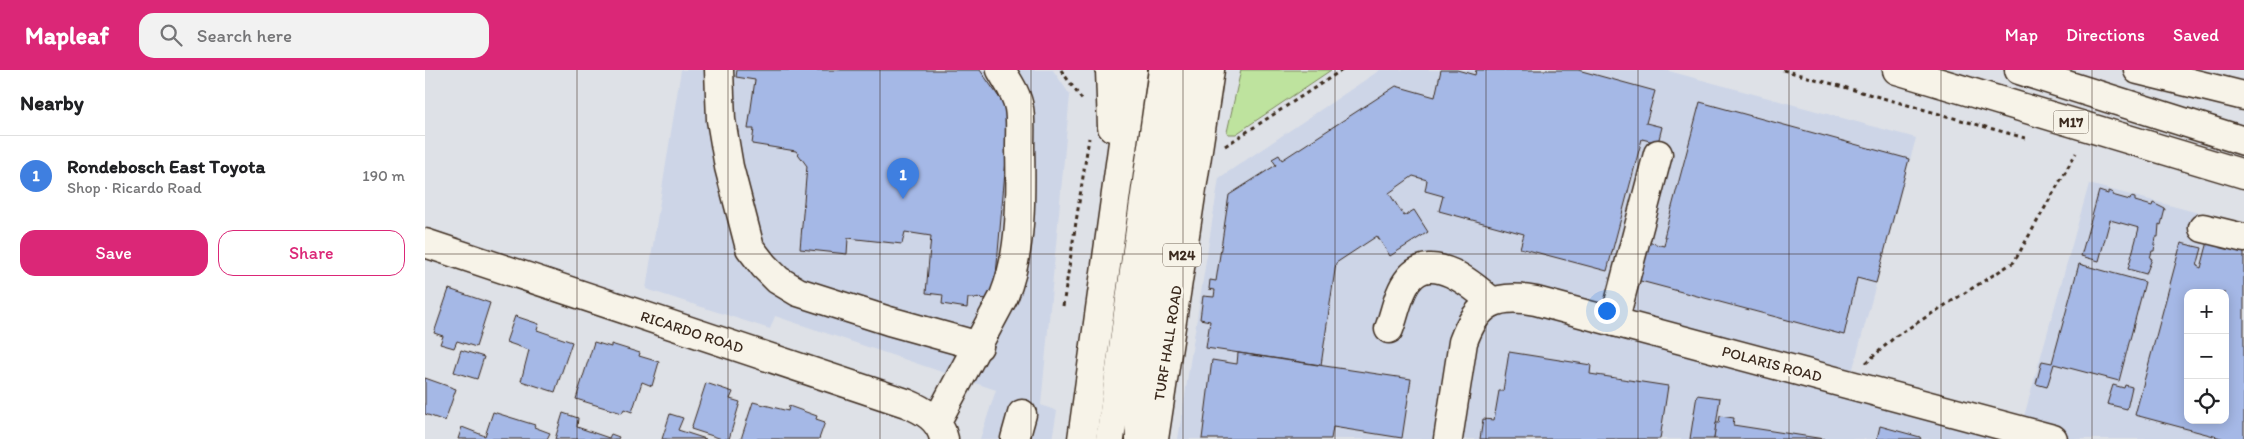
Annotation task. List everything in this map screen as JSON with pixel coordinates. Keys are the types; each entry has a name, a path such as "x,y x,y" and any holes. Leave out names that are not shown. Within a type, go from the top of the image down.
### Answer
{"main road":[{"path":"719,70 721,120 729,167 750,248 764,266 778,280 798,292 889,321 979,346"},
{"path":"941,430 1012,278 1016,258 1020,174 1019,108 1016,96 1001,70"},
{"path":"1110,70 1115,196"},
{"path":"1082,439 1133,70"},
{"path":"1110,439 1163,70"},
{"path":"1140,439 1139,415 1157,254 1185,70"},
{"name":"TURF HALL ROAD","path":"1154,439 1210,70"},
{"path":"1195,170 1224,70"},
{"name":"M17","path":"1897,70 2244,174"},
{"path":"2019,70 2244,141"},
{"path":"2138,70 2244,96"},
{"path":"1614,322 1658,154"},
{"path":"2203,228 2244,238"},
{"name":"RICARDO ROAD","path":"425,244 906,403 923,411 941,430"},
{"path":"1389,329 1408,280 1425,269 1441,270 1459,276 1492,302 1475,317 1463,342 1447,439"},
{"name":"POLARIS ROAD","path":"1492,302 1511,297 1525,299 1843,383 1980,430 2053,439"}],"path":[{"path":"1061,70 1086,105"},
{"path":"1222,148 1342,70"},
{"path":"1783,70 2025,139"},
{"path":"1063,306 1089,135"},
{"path":"1843,383 1896,336 2013,262 2076,153 2067,151"}],"shaded area":[{"path":"681,70 1053,70 1070,95 1041,405 1057,411 1052,439 980,439 996,390 775,316 770,329 646,289"},
{"path":"1380,70 1665,70 1916,138 1852,372 2023,420 2089,184 2244,225 2244,439 1178,439 1219,178"}],"green space":[{"path":"1241,70 1331,70 1236,134 1228,134"}],"building":[{"path":"737,70 980,70 1010,113 994,299 968,298 967,308 942,304 943,295 926,293 931,236 905,232 902,244 848,238 847,254 800,249 807,166 796,151 752,144 754,129 748,129 755,80 736,77"},
{"path":"1441,70 1457,70 1475,75 1476,70 1578,70 1655,91 1646,123 1662,127 1658,143 1642,139 1607,271 1520,248 1524,234 1439,211 1443,196 1425,191 1427,180 1413,176 1389,193 1404,216 1414,210 1428,232 1390,256 1377,236 1336,263 1321,365 1206,348 1210,321 1200,319 1203,296 1214,297 1215,290 1209,289 1210,280 1216,281 1229,195 1276,165 1272,159 1279,155 1282,160 1396,86 1435,97"},
{"path":"1700,102 1909,159 1876,283 1857,278 1844,335 1633,279 1643,241 1664,246 1666,237 1664,237"},
{"path":"2099,191 2108,194 2108,191 2113,193 2112,195 2130,200 2131,197 2135,198 2135,201 2152,206 2153,203 2165,209 2161,225 2159,224 2154,251 2152,251 2150,258 2152,259 2146,274 2128,269 2139,228 2110,220 2099,261 2081,256"},
{"path":"2210,234 2244,243 2244,439 2225,439 2135,415 2181,243 2202,248 2197,266 2201,268"},
{"path":"2079,264 2145,282 2119,381 2054,364 2047,387 2036,384 2042,361 2052,363"},
{"path":"449,289 490,303 476,347 457,341 454,348 440,344 443,336 434,333"},
{"path":"515,316 539,324 537,330 572,342 555,392 521,381 529,350 506,342"},
{"path":"594,342 611,347 611,344 640,353 639,356 659,362 652,386 642,382 632,412 624,409 622,413 576,399"},
{"path":"461,350 484,357 477,379 454,372"},
{"path":"1509,352 1591,365 1590,374 1668,386 1660,439 1480,439 1483,419 1494,420 1499,391 1503,391"},
{"path":"1238,353 1411,379 1402,438 1333,427 1331,439 1202,439 1212,360 1237,364"},
{"path":"425,378 456,389 445,421 425,414"},
{"path":"706,383 733,392 730,399 740,402 729,439 722,439 691,429"},
{"path":"2113,385 2124,388 2125,385 2132,387 2127,409 2107,404"},
{"path":"1697,395 1720,398 1714,439 1690,439"},
{"path":"753,402 788,411 789,406 817,416 816,419 825,422 819,439 741,439"},
{"path":"493,412 535,425 534,427 550,433 547,439 458,439 462,427 485,436"},
{"path":"563,413 578,418 577,427 609,438 611,434 619,437 618,439 555,439"},
{"path":"670,414 683,418 678,430 706,439 662,439"},
{"path":"1720,416 1734,418 1733,425 1824,439 1714,439 1716,423 1719,423"},
{"path":"1880,426 1920,437 1921,439 1877,439"}],"place":[{"name":"Rondebosch East Toyota","path":"903,199"}]}
